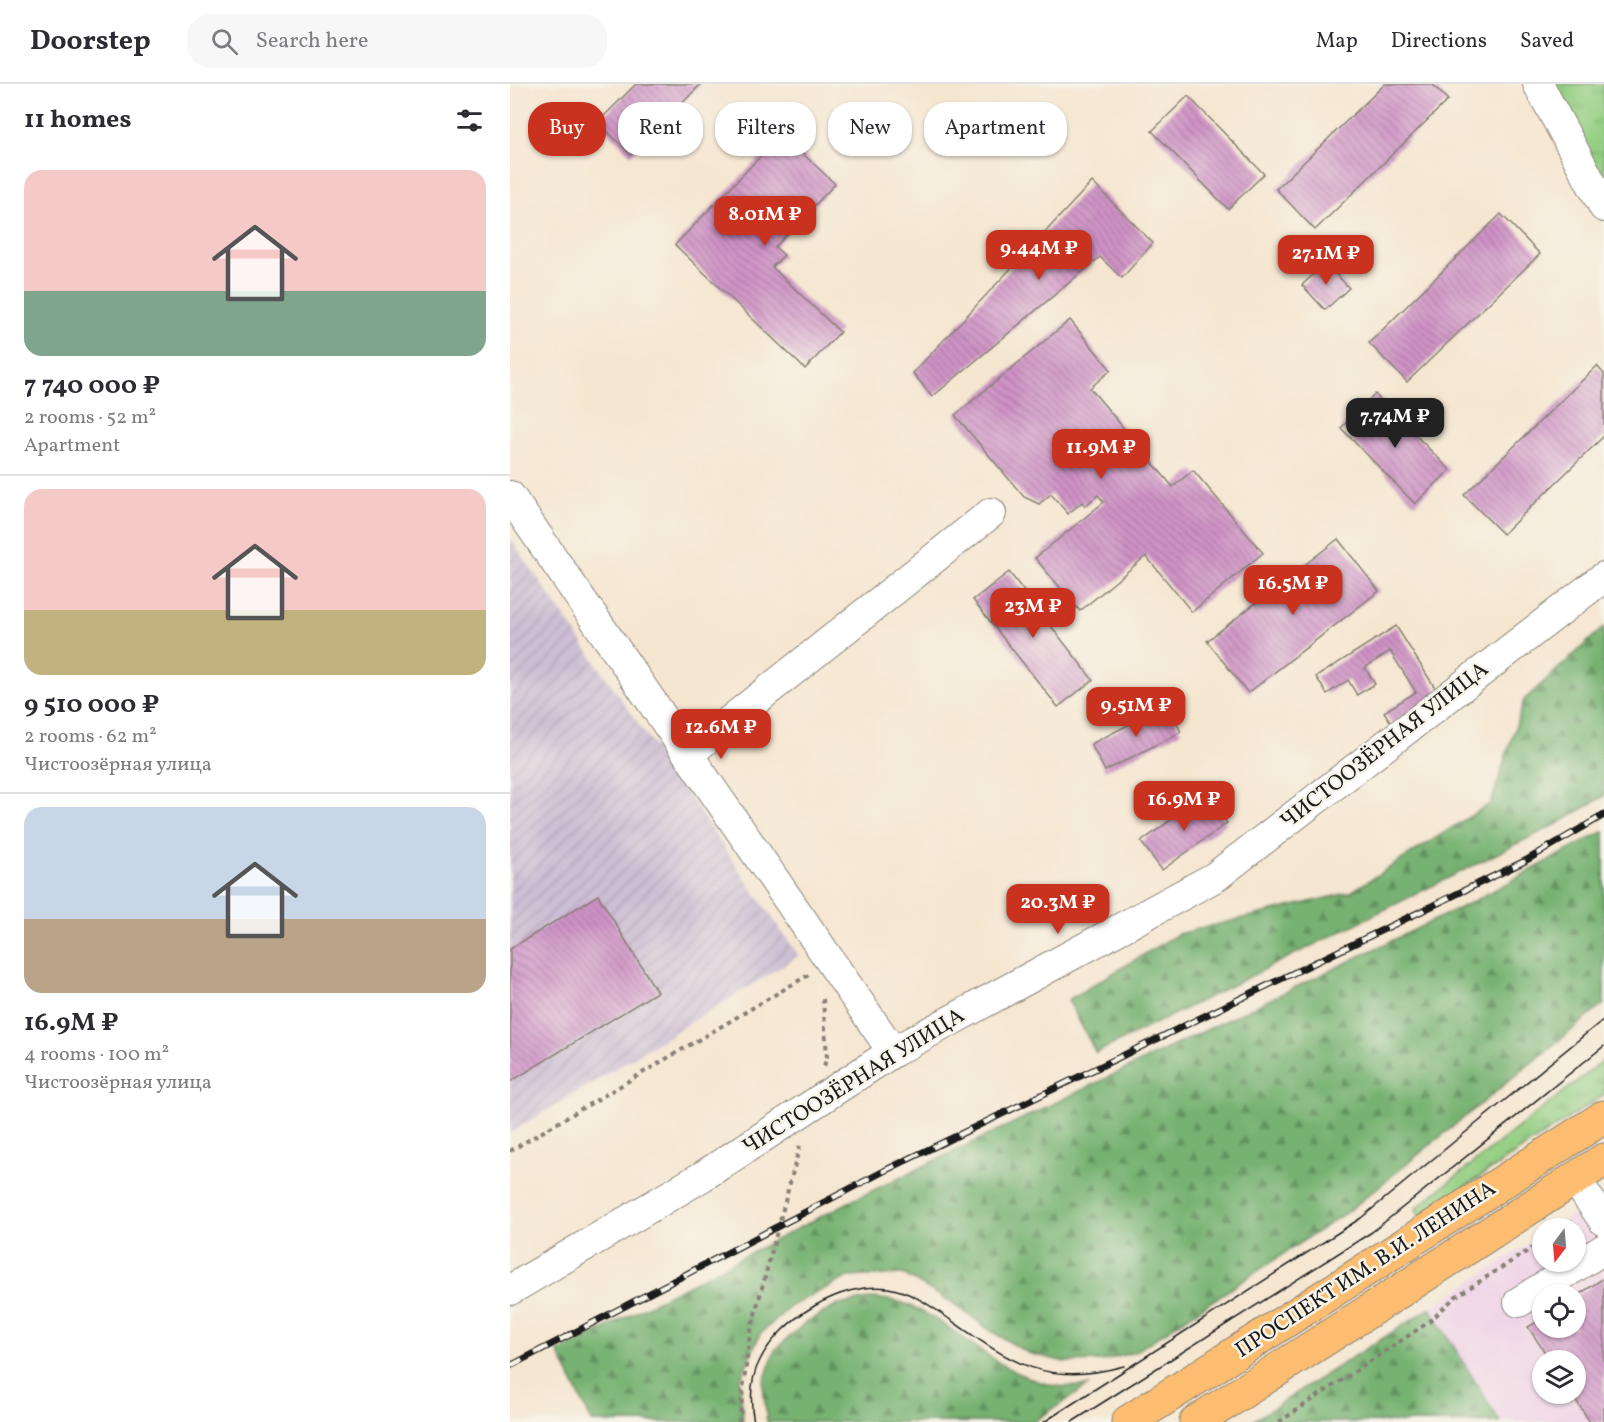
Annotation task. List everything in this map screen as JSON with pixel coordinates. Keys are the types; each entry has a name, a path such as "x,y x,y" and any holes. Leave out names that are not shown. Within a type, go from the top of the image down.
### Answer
{"main road":[{"name":"ПРОСПЕКТ ИМ. В.И. ЛЕНИНА","path":"1128,1422 1604,1117"},
{"name":"ПРОСПЕКТ ИМ. В.И. ЛЕНИНА","path":"1196,1422 1604,1160"}],"street":[{"path":"1538,84 1604,207"},
{"path":"510,496 893,1052"},
{"path":"688,754 991,513"},
{"name":"ЧИСТООЗЁРНАЯ УЛИЦА","path":"510,1290 703,1176 893,1052 1215,877 1604,577"},
{"path":"1575,1179 1604,1221"},
{"path":"1519,1302 1604,1249"}],"path":[{"path":"510,1151 811,974"},
{"path":"739,1422 750,1333 784,1198 827,1057 822,990"},
{"path":"1279,1422 1429,1322 1455,1297 1532,1248"}],"shaded area":[{"path":"510,538 799,956 510,1133"},
{"path":"1604,1195 1604,1422 1500,1422 1430,1308 1532,1242 1532,1272 1586,1272 1586,1218 1568,1218"}],"green space":[{"path":"1549,84 1604,84 1604,185"},
{"path":"1604,627 1604,796 1559,823 1096,1053 1068,1000 1178,934 1351,892 1491,803 1524,700"},
{"path":"1604,831 1604,1004 1350,1210 1135,1352 1102,1361 1065,1362 1028,1353 991,1331 951,1302 903,1274 848,1277 791,1306 760,1334 740,1380 743,1422 592,1422 558,1352 847,1203 1472,902"},
{"path":"1604,1060 1604,1095 1419,1217 1416,1208"},
{"path":"874,1298 902,1303 925,1313 994,1359 1031,1379 1055,1386 1088,1386 1033,1422 767,1422 763,1384 775,1350 806,1322 838,1305"},
{"path":"1430,1308 1500,1422 1251,1422"}],"building":[{"path":"636,84 701,84 683,102 618,102"},
{"path":"1385,84 1432,84 1448,100 1315,230 1276,189"},
{"path":"1188,96 1264,174 1228,209 1152,131"},
{"path":"618,102 618,142 606,130 606,114"},
{"path":"761,156 805,156 835,184 775,247 784,255 772,267 840,332 805,369 675,245"},
{"path":"1092,182 1153,243 1122,278 1100,257 932,397 913,373"},
{"path":"1501,214 1540,254 1407,382 1369,343"},
{"path":"1326,263 1349,288 1325,310 1302,285"},
{"path":"1070,320 1111,370 1090,388 1173,487 1193,470 1263,553 1192,612 1146,556 1080,611 1035,558 1104,502 1098,495 1085,506 1082,502 1068,514 1051,494 1039,504 1024,497 955,415"},
{"path":"1597,366 1604,374 1604,436 1503,534 1464,495"},
{"path":"1375,394 1450,470 1415,504 1341,428"},
{"path":"1338,539 1379,591 1248,693 1207,641"},
{"path":"1009,572 1093,680 1058,707 973,600"},
{"path":"1396,626 1439,694 1392,724 1384,712 1416,692 1390,651 1365,668 1375,684 1357,695 1348,680 1327,694 1316,677"},
{"path":"1167,705 1181,732 1105,771 1091,744"},
{"path":"1206,794 1227,823 1162,870 1141,842"},
{"path":"598,895 657,992 510,1082 510,949"},
{"path":"1604,1278 1604,1422 1590,1422 1578,1404 1586,1404 1586,1350 1543,1350 1535,1338 1586,1338 1586,1290"}],"tram line":[{"path":"1044,1422 1361,1218 1604,1019"},
{"path":"1072,1422 1372,1232 1604,1046"},
{"path":"754,1422 753,1383 757,1367 769,1345 782,1330 814,1306 833,1297 870,1287 888,1288 911,1295 988,1346 1028,1366 1048,1372 1070,1374 1124,1366"}],"railway":[{"path":"510,1366 886,1170 1525,861 1604,815"}]}
